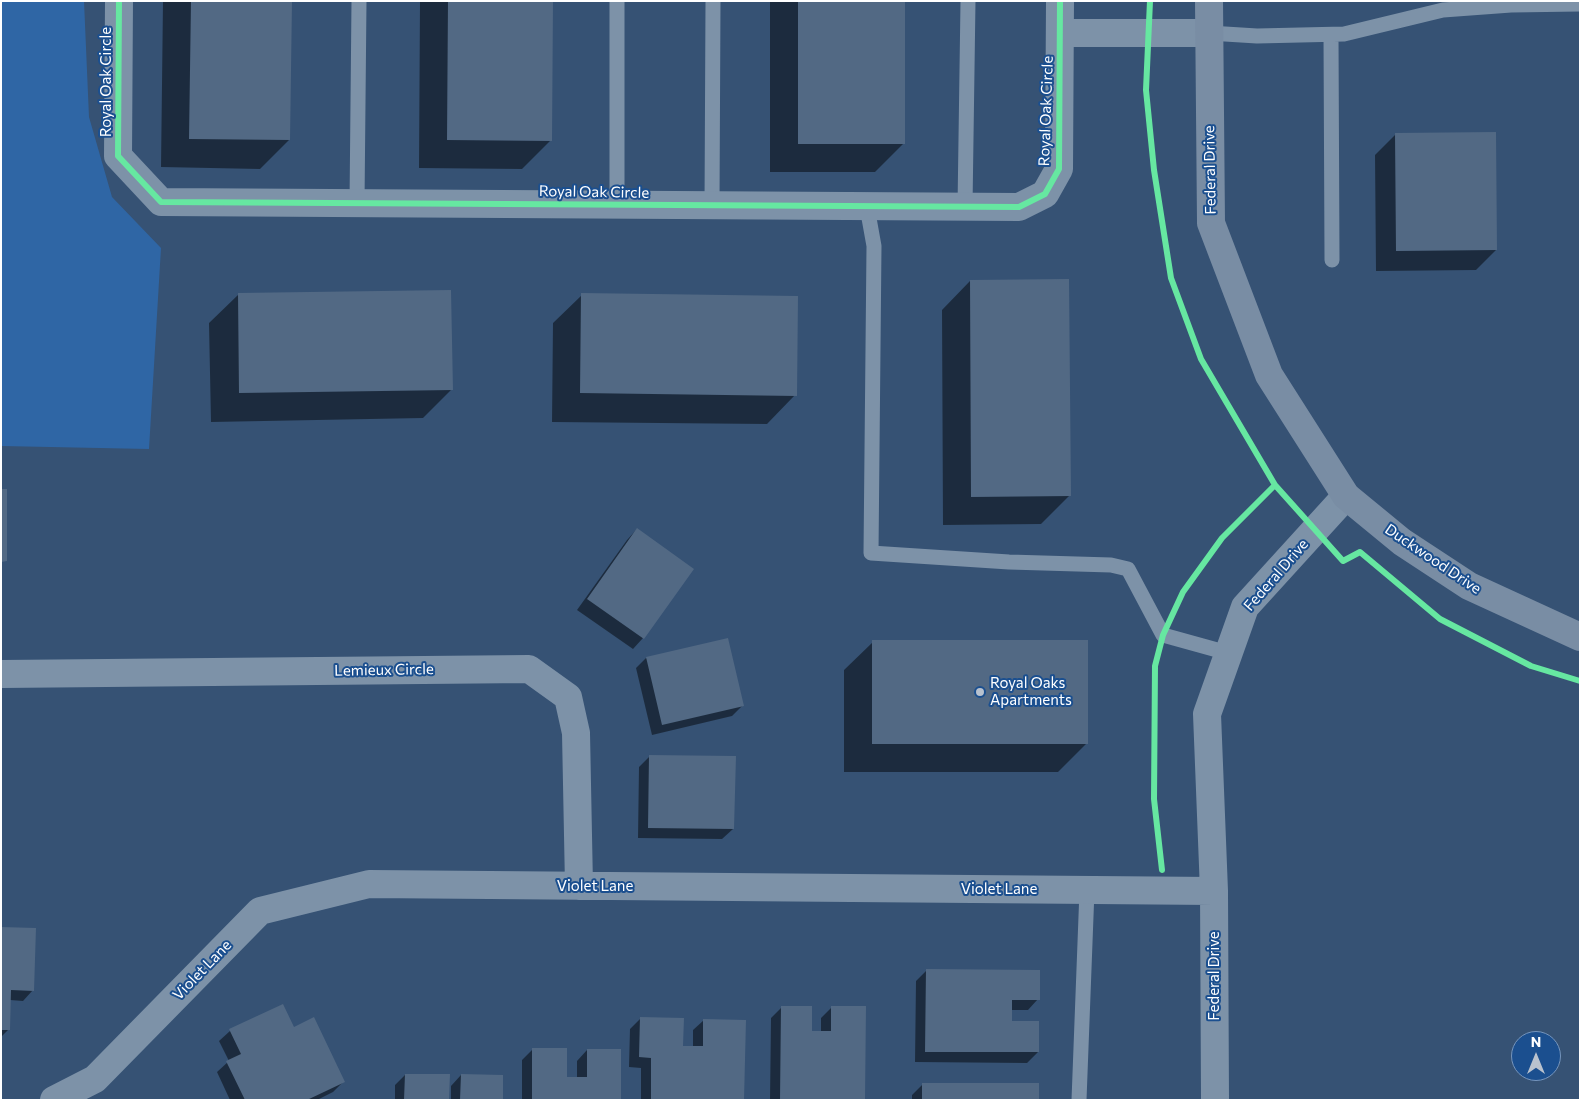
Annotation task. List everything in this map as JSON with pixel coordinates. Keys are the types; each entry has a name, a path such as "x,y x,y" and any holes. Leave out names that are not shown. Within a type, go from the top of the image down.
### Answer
{"street":[{"name":"Royal Oak Circle","path":"119,1 118,156 161,202 546,203 617,206 867,207 1019,207 1045,194 1059,169 1060,1"},
{"name":"Federal Drive","path":"1209,1 1211,223 1269,375 1346,496 1245,606 1207,714 1214,891 1215,1100"},
{"path":"1061,34 1209,33"},
{"name":"Duckwood Drive","path":"1346,496 1402,542 1469,586 1580,637"},
{"name":"Lemieux Circle","path":"1,674 529,668 568,697 576,733 579,886"},
{"name":"Violet Lane","path":"54,1100 95,1079 260,911 370,884 1214,891"}],"lane":[{"path":"357,204 359,1"},
{"path":"617,1 617,206"},
{"path":"712,206 713,1"},
{"path":"965,207 968,1"},
{"path":"1209,33 1257,36 1344,34 1443,10 1511,5 1580,4"},
{"path":"1331,35 1332,260"},
{"path":"867,207 874,246 874,454 871,553 1009,562 1111,565 1128,568 1163,635 1228,653"},
{"path":"1079,1100 1087,890"}],"shaded area":[{"path":"1,1 84,1 89,117 112,197 161,248 149,449 1,446"}],"building":[{"path":"191,1 292,1 290,140 189,139"},
{"path":"448,1 553,1 552,141 447,140"},
{"path":"798,1 905,1 905,144 798,144"},
{"path":"1496,132 1497,250 1396,251 1395,133"},
{"path":"1069,279 1071,496 971,497 970,280"},
{"path":"451,290 453,390 239,393 238,293"},
{"path":"581,293 798,296 797,396 580,393"},
{"path":"1,489 7,489 7,561 1,562"},
{"path":"637,528 694,569 644,639 587,599"},
{"path":"728,638 744,706 662,725 646,657"},
{"name":"Royal Oaks Apartments","path":"872,640 1088,640 1088,744 872,744"},
{"path":"649,755 736,756 734,829 648,828"},
{"path":"1,927 36,928 34,991 11,990 10,1030 1,1030"},
{"path":"926,969 1040,970 1040,1000 1012,1000 1012,1021 1039,1021 1039,1052 925,1052"},
{"path":"283,1004 294,1027 314,1017 345,1082 307,1100 245,1100 226,1061 241,1054 229,1029"},
{"path":"781,1006 812,1006 812,1031 831,1031 831,1006 866,1006 865,1100 780,1100"},
{"path":"640,1017 684,1018 683,1046 703,1046 703,1019 746,1020 744,1100 651,1100 651,1058 639,1057"},
{"path":"532,1048 567,1048 567,1077 587,1077 587,1049 621,1049 621,1100 532,1100"},
{"path":"405,1074 450,1074 449,1100 404,1100"},
{"path":"461,1074 503,1075 503,1100 460,1100"},
{"path":"922,1083 1039,1083 1039,1100 922,1100"}],"cycle path":[{"path":"119,1 118,156 161,202 1019,207 1045,194 1059,169 1060,1"},
{"path":"1150,1 1146,90 1154,170 1171,278 1201,359 1275,485 1343,561 1360,552 1440,619 1531,666 1580,681"},
{"path":"1162,870 1154,799 1155,666 1163,635 1183,592 1222,538 1275,485"}],"place":[{"name":"Royal Oaks Apartments","path":"980,692"}]}
